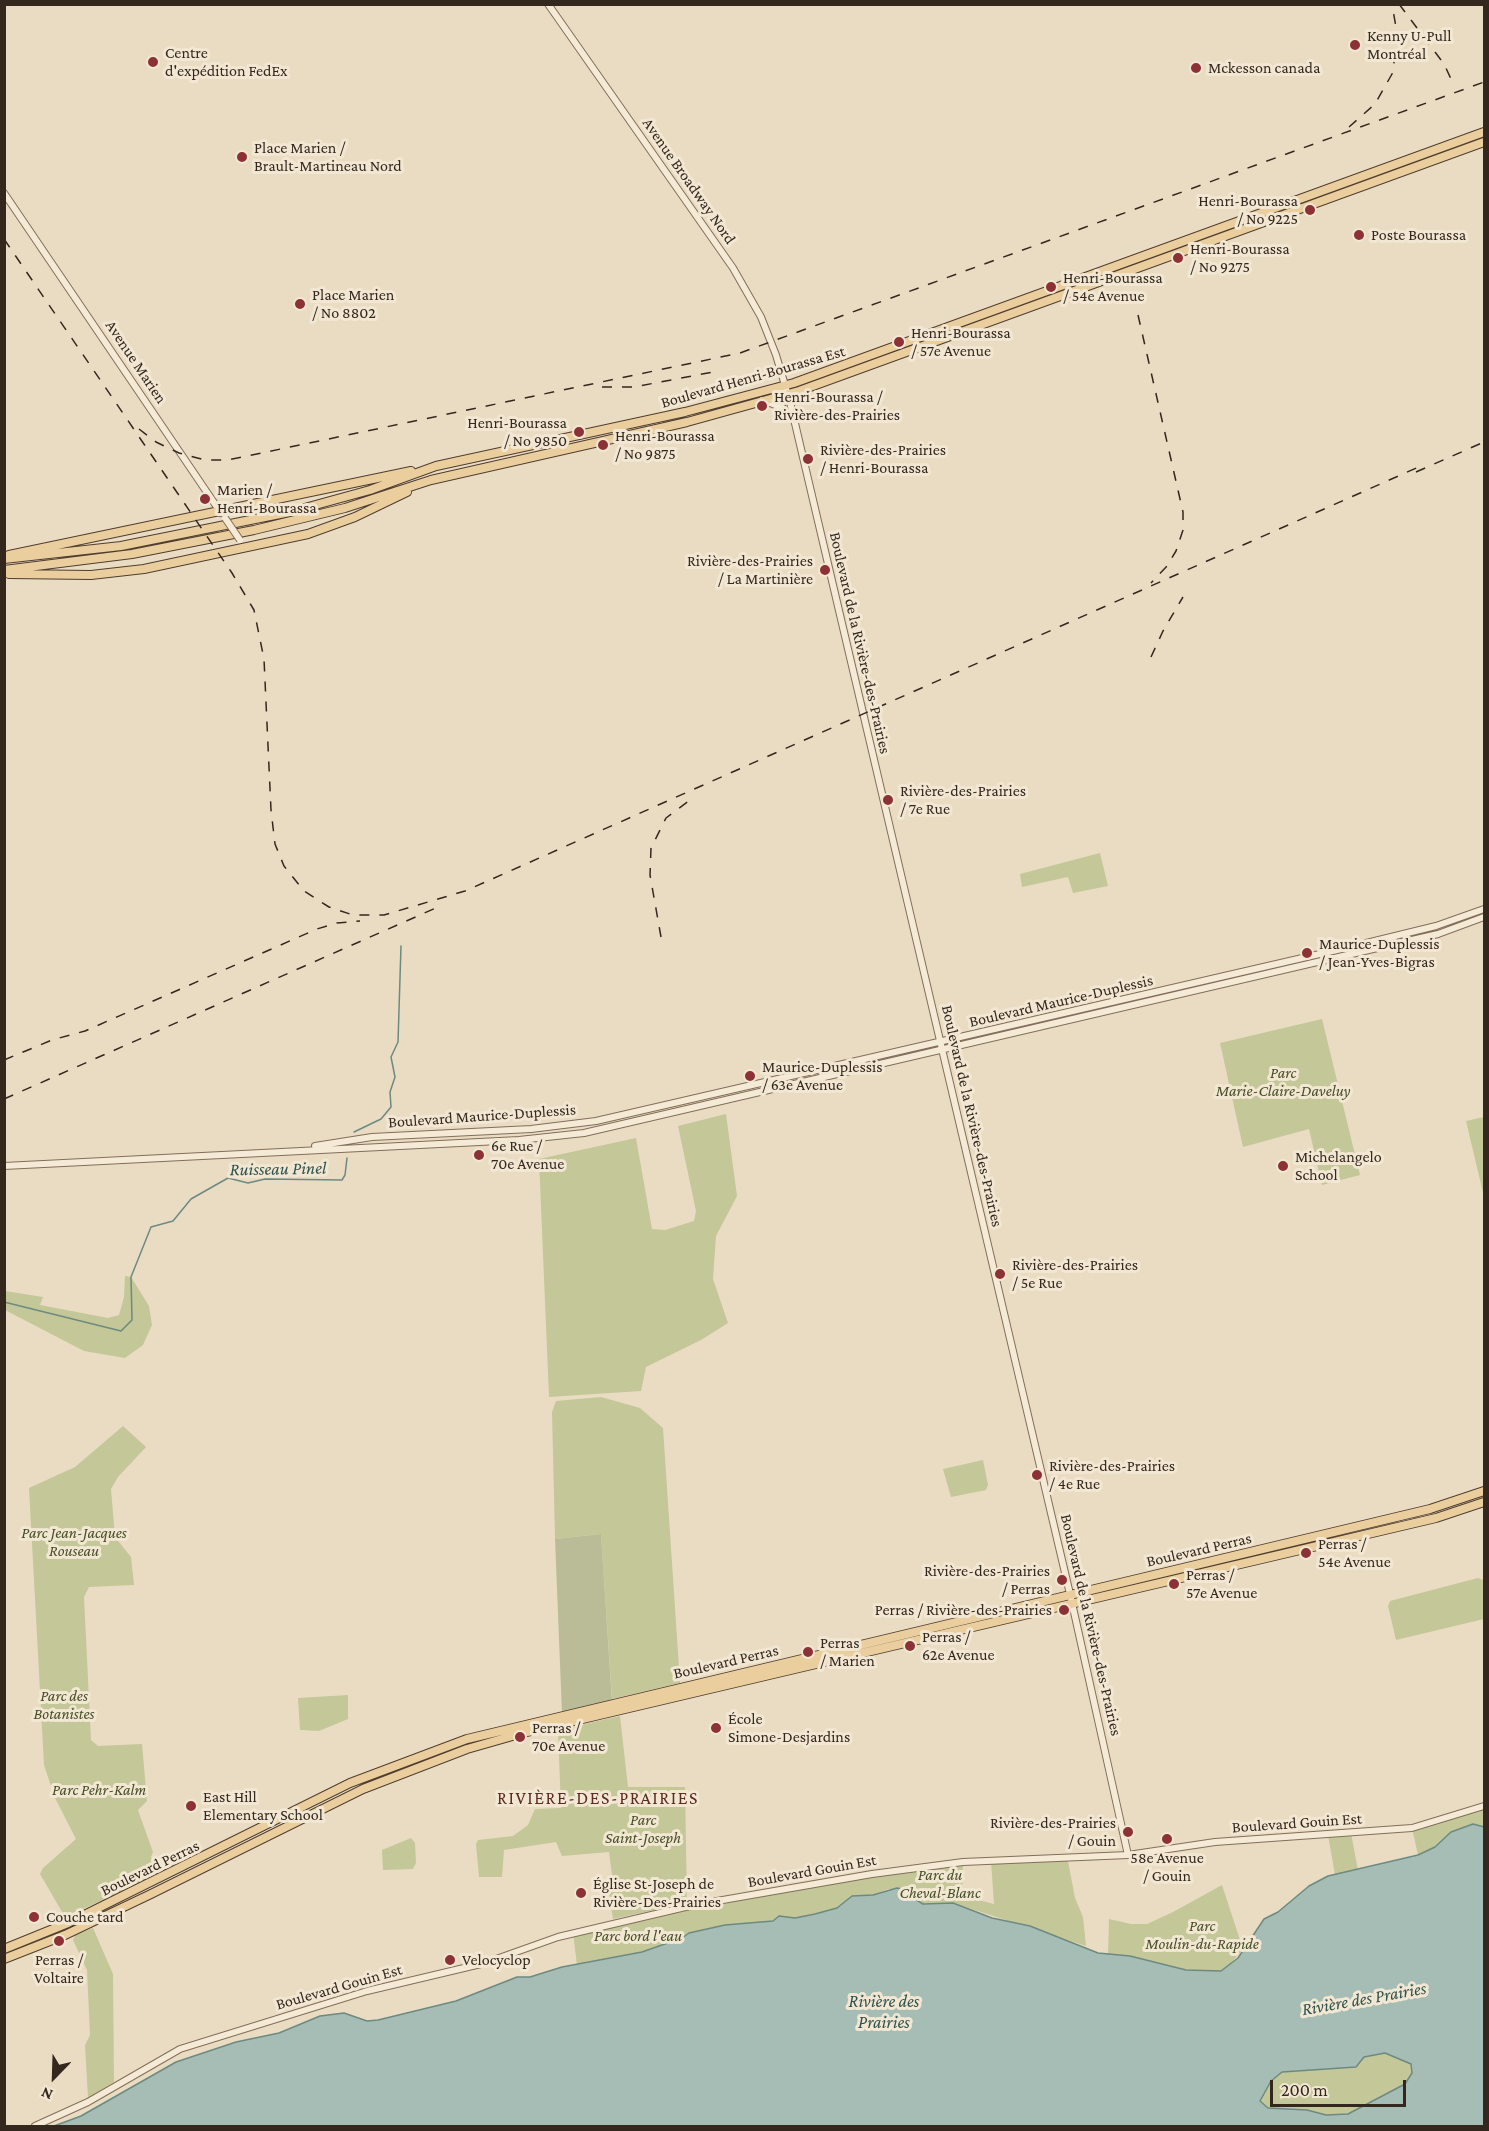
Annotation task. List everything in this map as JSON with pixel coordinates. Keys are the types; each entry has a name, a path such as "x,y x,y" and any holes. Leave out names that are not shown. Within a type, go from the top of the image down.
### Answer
{"main road":[{"name":"Boulevard Henri-Bourassa Est","path":"4,572 132,554 254,530 345,508 430,480 687,422 762,400 867,358 1485,132"},
{"name":"Boulevard Henri-Bourassa Est","path":"4,558 121,546 290,512 370,490 436,466 786,389 1197,248 1485,142"},
{"path":"4,558 219,510 436,466"},
{"path":"4,572 122,573 245,548 332,526 430,480"},
{"name":"Boulevard Perras","path":"4,1949 68,1923 350,1783 446,1746 527,1722 1430,1509 1485,1491"},
{"name":"Boulevard Perras","path":"4,1959 76,1930 328,1805 429,1762 523,1733 1436,1518 1485,1502"}],"street":[{"name":"Avenue Broadway Nord","path":"548,4 738,274 767,331 786,389"},
{"name":"Avenue Marien","path":"4,193 245,548"},
{"name":"Boulevard de la Rivière-des-Prairies","path":"786,389 1070,1594 1128,1855"},
{"path":"762,400 783,408 794,422"},
{"name":"Boulevard Maurice-Duplessis","path":"285,1152 372,1137 582,1123 940,1043 1430,927 1485,909"},
{"name":"Boulevard Maurice-Duplessis","path":"4,1166 519,1140 584,1133 1427,936 1485,917"},
{"path":"582,1123 584,1133"},
{"name":"Boulevard Gouin Est","path":"35,2127 88,2102 180,2049 368,1991 485,1963 573,1933 694,1905 872,1874 963,1863 1128,1855 1224,1841 1412,1828 1485,1806"}],"green space":[{"path":"1100,853 1108,886 1073,893 1068,877 1022,887 1020,874"},
{"name":"Parc Marie-Claire-Daveluy","path":"1322,1019 1360,1175 1322,1185 1309,1129 1243,1147 1220,1043"},
{"path":"726,1114 737,1196 716,1236 713,1279 728,1323 701,1340 646,1367 641,1391 549,1397 539,1159 636,1138 652,1229 665,1230 694,1221 696,1211 678,1126"},
{"path":"1484,1117 1484,1197 1466,1121"},
{"path":"125,1276 131,1277 149,1306 152,1325 143,1345 125,1358 84,1351 5,1310 5,1291 43,1297 40,1305 108,1318 119,1315 124,1297"},
{"path":"601,1397 640,1408 663,1428 680,1683 612,1699 601,1534 555,1539 552,1412 556,1401"},
{"path":"123,1426 146,1447 118,1477 111,1489 115,1537 131,1557 134,1585 89,1587 84,1597 91,1740 98,1746 142,1744 147,1801 138,1810 153,1852 151,1857 158,1875 65,1917 40,1874 43,1868 76,1839 55,1798 44,1765 29,1488 75,1467"},
{"path":"983,1460 988,1485 986,1490 951,1497 943,1469"},
{"path":"601,1534 612,1702 562,1714 555,1539"},
{"path":"1478,1578 1483,1580 1484,1619 1396,1640 1388,1606 1390,1601"},
{"path":"348,1695 348,1719 319,1731 300,1730 298,1698"},
{"name":"Parc Saint-Joseph","path":"620,1716 628,1787 685,1787 687,1903 613,1919 609,1893 614,1890 609,1852 562,1856 556,1842 504,1850 502,1877 479,1877 476,1844 478,1840 513,1836 528,1825 535,1809 561,1808 558,1730"},
{"path":"1484,1806 1484,1827 1473,1824 1451,1832 1435,1847 1418,1855 1412,1828"},
{"path":"1351,1833 1358,1870 1335,1875 1328,1835"},
{"path":"411,1838 415,1843 416,1863 413,1869 383,1870 382,1850"},
{"path":"1067,1856 1075,1898 1083,1917 1086,1946 953,1903 923,1904 910,1890 888,1889 873,1895 852,1896 837,1908 815,1914 795,1918 780,1916 773,1921 725,1925 689,1933 683,1938 642,1952 577,1965 573,1933 694,1905 724,1904 749,1895 963,1862 962,1896 994,1904 991,1861"},
{"name":"Parc Moulin-du-Rapide","path":"1222,1885 1243,1949 1227,1968 1221,1971 1196,1972 1108,1954 1109,1919 1131,1924 1147,1924"},
{"path":"93,1928 113,1974 114,2082 88,2098 85,2045 90,2035 87,1970 73,1940 75,1935"},
{"path":"1386,2053 1411,2064 1412,2073 1405,2084 1348,2114 1326,2115 1307,2110 1268,2108 1260,2101 1271,2081 1282,2072 1356,2067 1364,2057"}],"water":[{"name":"Rivière des Prairies","path":"1473,1824 1484,1827 1484,2126 54,2126 81,2116 176,2062 236,2042 279,2033 320,2016 344,2013 367,2021 378,2020 456,2001 517,1977 530,1977 562,1967 642,1952 682,1938 689,1933 725,1925 773,1921 779,1916 795,1918 815,1914 837,1908 852,1896 873,1895 897,1888 912,1891 915,1899 923,1904 953,1903 992,1918 1030,1926 1098,1953 1130,1956 1186,1970 1221,1971 1238,1958 1264,1919 1278,1912 1309,1886 1328,1876 1418,1855 1435,1847 1451,1832","holes":["1385,2053 1411,2064 1412,2073 1405,2084 1348,2114 1326,2115 1307,2110 1268,2108 1260,2101 1271,2081 1282,2072 1356,2067 1364,2057"]}],"waterway":[{"name":"Ruisseau Pinel","path":"354,1132 381,1119 391,1107 390,1092 395,1077 391,1057 398,1042 401,946"},
{"name":"Ruisseau Pinel","path":"4,1302 121,1331 132,1320 131,1277 151,1227 173,1221 191,1199 228,1178 248,1183 265,1179 342,1180 345,1175 347,1158"}],"railway":[{"path":"1349,127 1375,104 1392,74 1398,39 1392,4"},
{"path":"1399,4 1444,64 1452,81"},
{"path":"139,429 156,442 179,453 205,460 228,460 740,353 1484,82"},
{"path":"4,239 232,573 254,610 264,659 271,810 275,844 284,866 304,891 329,907 353,915 384,915 465,891 1423,465"},
{"path":"1138,315 1183,512 1183,530 1176,551 1167,566 1151,583"},
{"path":"602,387 634,387 718,371"},
{"path":"1416,472 1484,442"},
{"path":"1151,657 1183,597"},
{"path":"661,937 650,875 651,848 666,818 694,797"},
{"path":"4,1099 438,907"},
{"path":"4,1060 52,1040 85,1031 317,929 337,923 360,921"}],"place":[{"name":"Kenny U-Pull Montréal","path":"1355,45"},
{"name":"Centre d'expédition FedEx","path":"153,62"},
{"name":"Mckesson canada","path":"1196,68"},
{"name":"Place Marien / Brault-Martineau Nord","path":"242,157"},
{"name":"Henri-Bourassa / No 9225","path":"1310,210"},
{"name":"Poste Bourassa","path":"1359,235"},
{"name":"Henri-Bourassa / No 9275","path":"1178,258"},
{"name":"Henri-Bourassa / 54e Avenue","path":"1051,287"},
{"name":"Place Marien / No 8802","path":"300,304"},
{"name":"Henri-Bourassa / 57e Avenue","path":"899,342"},
{"name":"Henri-Bourassa / Rivière-des-Prairies","path":"762,406"},
{"name":"Henri-Bourassa / No 9850","path":"579,432"},
{"name":"Henri-Bourassa / No 9875","path":"603,445"},
{"name":"Rivière-des-Prairies / Henri-Bourassa","path":"808,459"},
{"name":"Marien / Henri-Bourassa","path":"205,499"},
{"name":"Rivière-des-Prairies / La Martinière","path":"825,570"},
{"name":"Rivière-des-Prairies / 7e Rue","path":"888,800"},
{"name":"Maurice-Duplessis / Jean-Yves-Bigras","path":"1307,953"},
{"name":"Maurice-Duplessis / 63e Avenue","path":"750,1076"},
{"name":"6e Rue / 70e Avenue","path":"479,1155"},
{"name":"Michelangelo School","path":"1283,1166"},
{"name":"Rivière-des-Prairies / 5e Rue","path":"1000,1274"},
{"name":"Rivière-des-Prairies / 4e Rue","path":"1037,1475"},
{"name":"Perras / 54e Avenue","path":"1306,1553"},
{"name":"Rivière-des-Prairies / Perras","path":"1062,1580"},
{"name":"Perras / 57e Avenue","path":"1174,1584"},
{"name":"Perras / Rivière-des-Prairies","path":"1064,1610"},
{"name":"Perras / 62e Avenue","path":"910,1646"},
{"name":"Perras / Marien","path":"808,1652"},
{"name":"École Simone-Desjardins","path":"716,1728"},
{"name":"Perras / 70e Avenue","path":"520,1737"},
{"name":"East Hill Elementary School","path":"191,1806"},
{"name":"Rivière-des-Prairies / Gouin","path":"1128,1832"},
{"name":"58e Avenue / Gouin","path":"1167,1839"},
{"name":"Église St-Joseph de Rivière-Des-Prairies","path":"581,1893"},
{"name":"Couche tard","path":"34,1917"},
{"name":"Perras / Voltaire","path":"59,1941"},
{"name":"Velocyclop","path":"450,1960"}],"district":[{"name":"RIVIÈRE-DES-PRAIRIES","path":"598,1798"}],"park label":[{"name":"Parc Jean-Jacques Rouseau","path":"74,1542"},
{"name":"Parc des Botanistes","path":"64,1705"},
{"name":"Parc Pehr-Kalm","path":"99,1790"},
{"name":"Parc du Cheval-Blanc","path":"940,1884"},
{"name":"Parc bord l'eau","path":"638,1936"}]}
